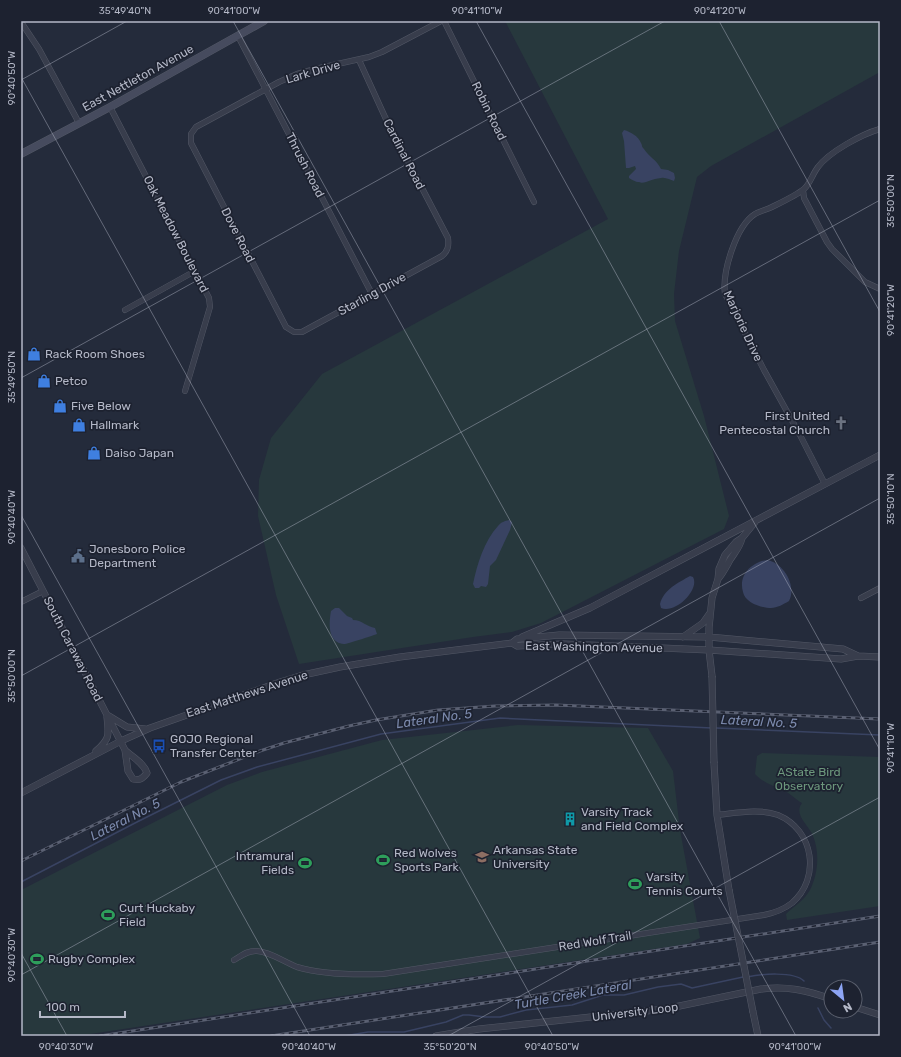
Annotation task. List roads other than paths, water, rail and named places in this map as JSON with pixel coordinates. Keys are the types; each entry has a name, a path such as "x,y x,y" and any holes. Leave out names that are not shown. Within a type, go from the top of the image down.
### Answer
{"main road":[{"name":"East Nettleton Avenue","path":"21,154 110,107 264,21"}],"street":[{"name":"Lark Drive","path":"191,134 196,127 297,74 359,60 389,49 441,21"},
{"name":"Robin Road","path":"444,21 534,202"},
{"path":"21,22 39,49 79,123"},
{"name":"Thrush Road","path":"238,36 372,294"},
{"name":"Cardinal Road","path":"359,60 385,117 448,238 448,248"},
{"name":"Oak Meadow Boulevard","path":"110,107 209,298 210,307 184,391"},
{"path":"880,129 861,137 832,153 818,167 803,190 804,198 830,247 865,282 880,289"},
{"name":"Dove Road","path":"191,134 191,143 286,327 293,332"},
{"name":"Marjorie Drive","path":"803,190 772,207 758,212 750,218 742,230 733,249 726,272 724,288 725,294 764,370 825,484"},
{"name":"Starling Drive","path":"293,332 302,332 442,256 448,248"},
{"path":"125,310 195,270"},
{"path":"515,641 590,608 880,455"},
{"path":"756,520 742,538 736,542 725,555 719,569 710,613 709,650 712,676 717,815 729,890 758,1036"},
{"name":"South Caraway Road","path":"21,548 121,741 125,750 130,775 133,779 137,780 143,778 147,773 144,766 125,750"},
{"path":"861,598 880,588"},
{"path":"21,602 43,590"},
{"path":"683,637 703,623 710,613"},
{"name":"East Washington Avenue","path":"858,656 843,649 709,637 559,635 515,641 517,646 563,644 709,650 841,659 858,656 880,657"},
{"name":"East Matthews Avenue","path":"21,793 89,757 150,728 268,685 303,675 340,667 515,641"},
{"path":"107,714 127,727 141,729 150,728"},
{"path":"89,757 105,743 109,734 107,714"},
{"name":"Red Wolf Trail","path":"234,960 250,951 255,951 267,954 297,967 325,973 365,975 383,974 764,915 780,911 792,903 803,890 807,882 810,869 809,851 799,831 786,819 769,813 760,812 717,815"},
{"name":"University Loop","path":"436,1036 479,1029 665,1009 776,987 793,988 823,996"},
{"path":"863,1010 880,1015"}],"water":[{"path":"624,130 632,133 638,138 648,154 661,169 674,173 674,181 663,178 642,183 629,178 629,176 636,169 635,166 626,168 622,133"},
{"path":"509,520 512,522 510,530 496,560 490,566 488,584 486,587 481,586 479,588 475,588 473,584 479,561 485,546 499,525"},
{"path":"767,560 773,562 784,570 790,582 791,589 789,601 773,608 763,607 750,602 744,596 742,586 744,575 748,570 756,563"},
{"path":"690,576 693,577 694,582 690,594 680,604 667,609 661,608 660,604 668,590"},
{"path":"335,608 339,608 353,620 375,628 377,634 346,644 338,643 330,631 331,611"}],"waterway":[{"name":"Lateral No. 5","path":"21,882 221,780 257,767 381,734 500,718 712,728"},
{"name":"Lateral No. 5","path":"716,728 880,735"},
{"name":"Turtle Creek Lateral","path":"747,977 777,974 793,976 804,981"},
{"name":"Turtle Creek Lateral","path":"344,1036 368,1032 404,1032 446,1022 463,1015 500,1017 526,1010 572,1005 603,995 624,995 658,987 681,984 692,988 743,977"},
{"name":"Turtle Creek Lateral","path":"818,1008 824,1020 831,1028"}],"railway":[{"path":"21,861 181,782 284,743 376,720 438,710 495,706 556,705 880,719"},
{"path":"100,1036 880,916"},
{"path":"271,1036 880,942"}],"place":[{"name":"Rack Room Shoes","path":"34,354"},
{"name":"Petco","path":"44,381"},
{"name":"Five Below","path":"60,406"},
{"name":"First United Pentecostal Church","path":"841,423"},
{"name":"Hallmark","path":"79,425"},
{"name":"Daiso Japan","path":"94,453"},
{"name":"Jonesboro Police Department","path":"78,556"},
{"name":"GOJO Regional Transfer Center","path":"159,746"},
{"name":"Varsity Track and Field Complex","path":"570,819"},
{"name":"Arkansas State University","path":"482,857"},
{"name":"Red Wolves Sports Park","path":"383,860"},
{"name":"Intramural Fields","path":"305,863"},
{"name":"Varsity Tennis Courts","path":"635,884"},
{"name":"Curt Huckaby Field","path":"108,915"},
{"name":"Rugby Complex","path":"37,959"}],"park label":[{"name":"AState Bird Observatory","path":"809,779"}]}
